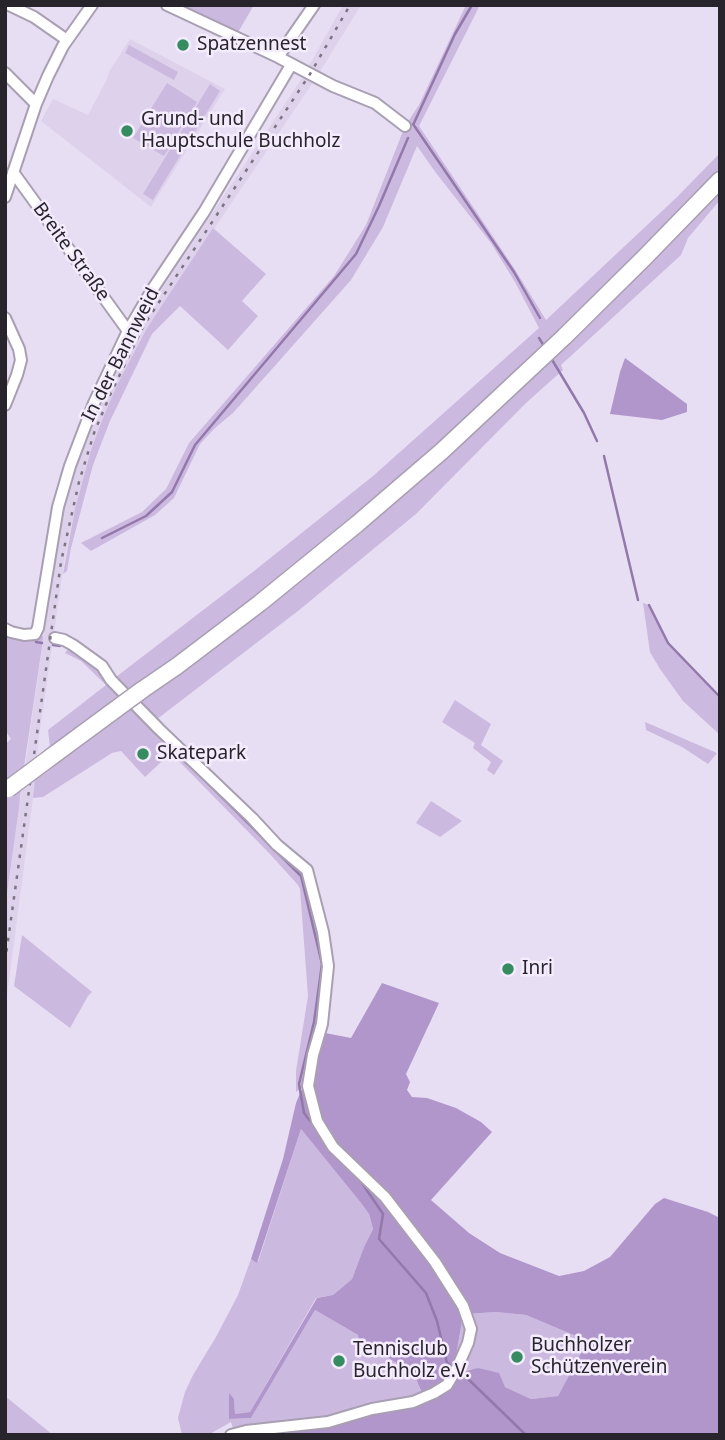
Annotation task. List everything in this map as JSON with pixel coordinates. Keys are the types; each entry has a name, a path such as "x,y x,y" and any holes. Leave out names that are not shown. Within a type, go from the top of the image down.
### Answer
{"main road":[{"path":"7,790 260,603 357,524 442,451 539,361 646,257 720,180"}],"street":[{"path":"9,5 34,17 67,40"},
{"path":"5,197 48,76 67,40 92,5"},
{"path":"167,5 181,8 290,65 375,103 405,125"},
{"path":"278,57 314,5"},
{"name":"In der Bannweid","path":"5,629 24,635 35,634 58,507 94,403 128,331 204,212 290,65"},
{"path":"5,73 36,104"},
{"name":"Breite Straße","path":"13,172 128,331"},
{"path":"5,318 22,360 5,405"},
{"path":"55,638 73,645 102,666 111,680 159,729 277,845 307,870 323,932 328,966 322,1024 308,1086 317,1121 333,1147 384,1197 436,1262 463,1306 471,1329 456,1370 447,1384 434,1393 413,1402 372,1409 328,1422 231,1435"}],"shaded area":[{"path":"188,5 254,5 237,34 187,9"},
{"path":"343,5 361,5 316,78 147,328 117,385 91,450 65,556 39,737 5,1011 5,908 49,586 62,509 74,468 98,405 132,334 302,78"},
{"path":"466,5 480,5 419,126 546,320 720,153 720,200 688,238 681,255 561,365 563,370 526,403 416,514 298,611 152,723 305,872 328,966 308,1086 296,1092 296,1071 308,996 298,885 171,753 145,777 121,751 112,753 43,797 33,798 35,778 52,765 48,730 106,685 81,661 65,653 71,645 112,680 373,476 539,328 491,243 417,146 383,227 351,280 233,413 200,444 174,498 155,515 91,551 81,543 142,512 166,489 189,443 334,276 366,225 405,126 419,105"},
{"name":"Grund- und Hauptschule Buchholz","path":"130,39 225,89 151,207 41,121 53,99 88,115 110,70"},
{"path":"129,45 178,72 174,80 125,53"},
{"path":"167,83 197,102 164,156 133,138"},
{"path":"210,84 220,91 153,200 143,194"},
{"path":"213,228 266,274 242,301 258,316 228,350 180,306 152,334 110,421 93,465 67,571 63,574 75,509 91,450 117,385 147,328"},
{"path":"625,358 687,404 687,412 662,420 610,414"},
{"path":"643,603 649,605 653,611 668,643 720,697 720,735 683,701 650,652"},
{"path":"5,632 29,639 43,636 43,640 24,767 5,781 5,744 11,739 5,730"},
{"path":"455,700 491,724 481,745 503,761 494,775 487,770 491,762 473,748 475,743 442,722"},
{"path":"645,722 717,753 708,764 682,747 646,730"},
{"path":"21,788 19,808 5,908 5,799"},
{"path":"431,801 462,821 440,837 416,823"},
{"path":"22,935 92,992 70,1028 14,986"},
{"path":"382,983 439,1003 406,1074 410,1082 407,1090 412,1097 427,1098 456,1108 481,1122 492,1132 431,1200 469,1233 500,1253 559,1276 584,1271 610,1257 655,1204 664,1198 720,1218 720,1435 243,1435 424,1398 416,1379 407,1369 359,1341 358,1335 315,1310 251,1418 229,1419 229,1393 234,1399 235,1414 250,1412 317,1298 333,1295 352,1279 373,1229 369,1214 301,1129 257,1263 251,1259 283,1159 296,1103 301,1091 308,1086 320,1032 351,1038","holes":["496,1312 526,1315 583,1337 581,1353 558,1396 531,1399 505,1387 499,1373 478,1368 465,1371 455,1362 462,1321 466,1314"]},
{"path":"301,1129 369,1214 373,1229 352,1279 333,1295 316,1298 250,1412 235,1414 234,1399 229,1419 251,1418 315,1310 358,1335 359,1341 407,1369 416,1379 422,1394 413,1399 306,1423 234,1432 231,1422 208,1435 182,1435 178,1418 185,1392 238,1295 251,1259 258,1262"},
{"name":"Buchholzer Schützenverein","path":"496,1312 526,1315 583,1337 581,1353 558,1396 531,1399 505,1387 501,1380 458,1367 455,1362 462,1321 466,1314"},
{"path":"5,1396 53,1435 5,1435"}],"waterway":[{"path":"414,123 455,34 472,5"},
{"path":"413,124 514,272 540,318"},
{"path":"102,538 146,516 172,492 195,445 356,254 408,138"},
{"path":"539,338 544,346"},
{"path":"551,358 584,413 597,441"},
{"path":"604,456 638,600"},
{"path":"649,605 668,643 720,697"},
{"path":"36,642 42,643"},
{"path":"53,645 60,646"},
{"path":"112,688 122,699"},
{"path":"202,777 269,844"},
{"path":"277,852 301,876 322,964 314,1022 299,1084 304,1113 315,1127"},
{"path":"360,1180 383,1214 379,1239 426,1293 437,1321 447,1363 452,1366"},
{"path":"458,1370 526,1435"}],"railway":[{"path":"5,962 61,562 79,482 94,433 144,325 310,74 350,5"}],"place":[{"name":"Spatzennest","path":"183,45"},
{"name":"Grund- und Hauptschule Buchholz","path":"127,131"},
{"name":"Skatepark","path":"143,754"},
{"name":"Inri","path":"508,969"},
{"name":"Buchholzer Schützenverein","path":"517,1357"},
{"name":"Tennisclub Buchholz e.V.","path":"339,1361"}]}
